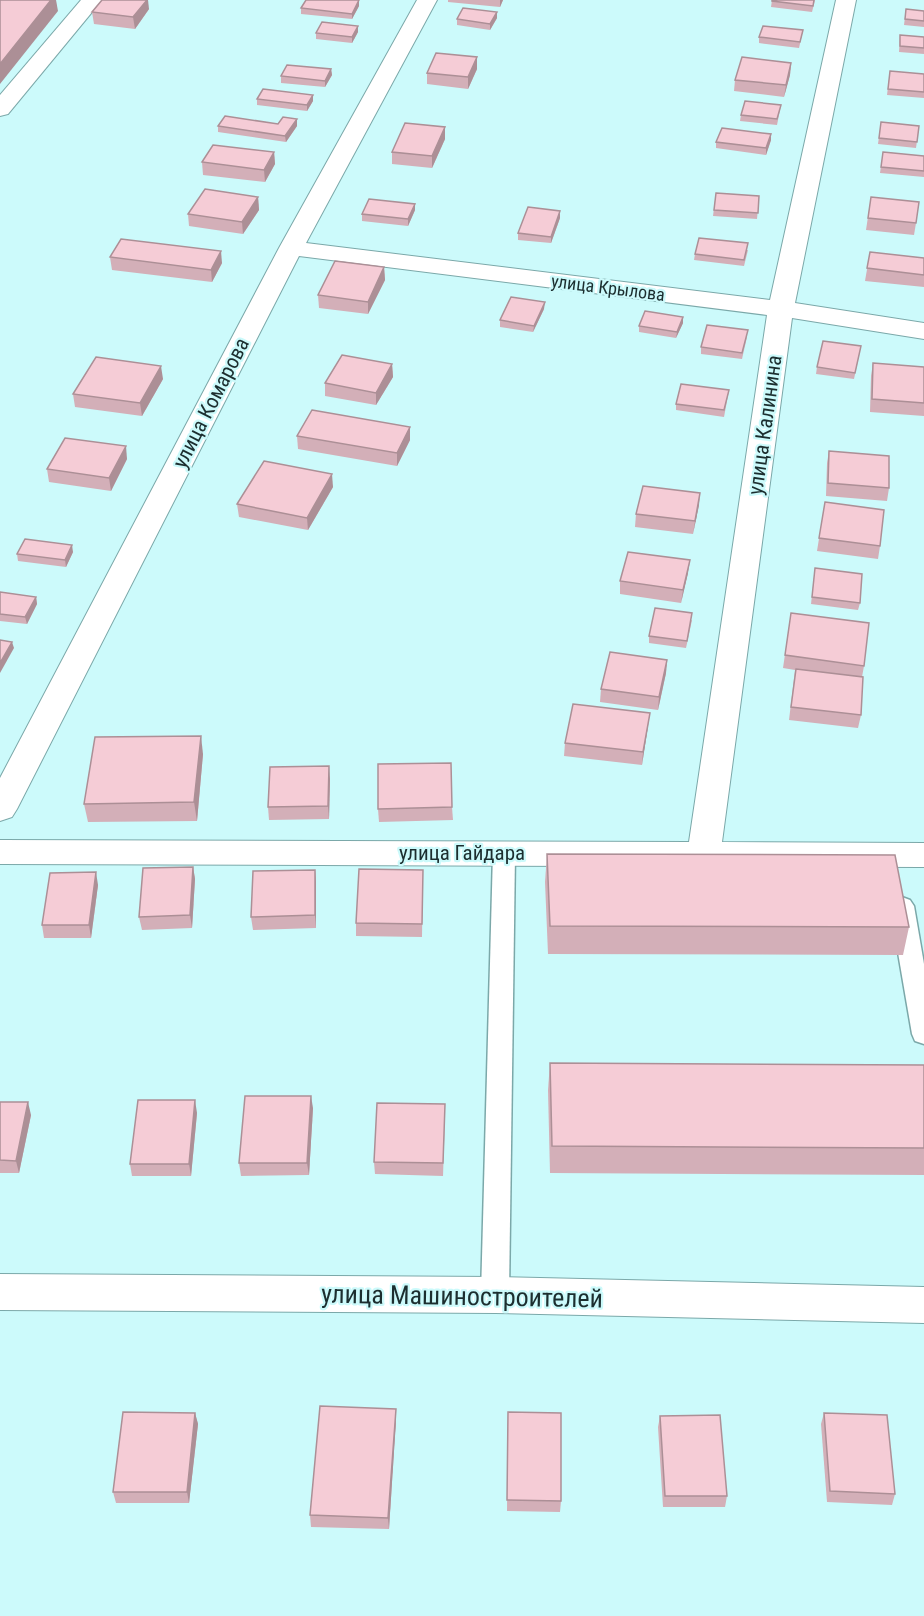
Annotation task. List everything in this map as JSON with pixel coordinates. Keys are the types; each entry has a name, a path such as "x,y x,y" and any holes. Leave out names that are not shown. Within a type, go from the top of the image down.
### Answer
{"street":[{"path":"0,109 92,0"},
{"name":"улица Комарова","path":"0,808 291,248 426,0"},
{"name":"улица Калинина","path":"704,854 781,309 846,0"},
{"name":"улица Крылова","path":"291,248 781,309 924,331"},
{"name":"улица Гайдара","path":"0,852 704,854 903,869"},
{"name":"улица Машиностроителей","path":"0,1292 495,1295 924,1305"}],"lane":[{"path":"495,1295 504,853"},
{"path":"903,869 924,1035"}],"building":[{"path":"0,0 51,0 0,64"},
{"path":"102,0 147,0 133,17 92,12"},
{"path":"306,0 359,0 352,14 301,8"},
{"path":"772,0 814,0 813,6"},
{"path":"463,8 497,12 490,24 457,19"},
{"path":"906,9 924,11 924,21 905,19"},
{"path":"322,22 358,26 352,37 316,33"},
{"path":"763,26 803,30 800,42 759,37"},
{"path":"900,35 924,37 924,48 900,46"},
{"path":"436,53 477,57 468,77 427,73"},
{"path":"742,57 791,63 786,85 735,80"},
{"path":"287,65 331,69 325,81 281,76"},
{"path":"890,71 924,74 924,92 888,89"},
{"path":"263,89 313,95 307,105 257,99"},
{"path":"745,101 781,105 777,119 741,115"},
{"path":"225,116 278,124 283,117 297,119 285,136 218,126"},
{"path":"881,122 919,126 917,142 879,138"},
{"path":"405,123 445,127 432,156 392,152"},
{"path":"722,128 771,134 766,148 716,142"},
{"path":"213,145 274,152 264,170 202,162"},
{"path":"883,152 924,156 924,171 881,167"},
{"path":"205,189 258,197 242,222 188,214"},
{"path":"716,193 759,196 758,213 714,210"},
{"path":"871,197 919,202 916,223 868,218"},
{"path":"369,199 415,204 408,219 362,214"},
{"path":"528,207 560,211 551,237 518,233"},
{"path":"699,238 748,243 744,260 695,254"},
{"path":"121,239 221,251 211,270 110,257"},
{"path":"870,252 924,258 924,275 867,268"},
{"path":"335,261 384,267 368,302 318,295"},
{"path":"511,297 545,302 534,326 500,320"},
{"path":"645,311 683,317 677,332 639,326"},
{"path":"707,325 748,330 742,353 701,347"},
{"path":"823,341 861,346 855,373 817,367"},
{"path":"342,355 392,364 376,393 325,383"},
{"path":"96,357 161,366 140,403 73,394"},
{"path":"873,363 924,367 924,403 872,399"},
{"path":"681,384 729,390 724,410 676,404"},
{"path":"312,410 410,427 397,453 297,436"},
{"path":"65,438 126,446 109,478 47,469"},
{"path":"829,451 889,456 889,488 828,483"},
{"path":"264,461 332,474 307,518 237,504"},
{"path":"643,486 700,493 695,521 636,514"},
{"path":"825,502 884,510 880,546 819,538"},
{"path":"25,539 72,545 65,560 17,554"},
{"path":"628,552 690,560 683,590 620,581"},
{"path":"815,568 862,574 860,603 812,597"},
{"path":"0,592 36,597 25,617 0,614"},
{"path":"655,608 692,613 687,641 649,636"},
{"path":"791,613 869,623 864,666 785,655"},
{"path":"0,640 12,642 0,663"},
{"path":"610,652 667,660 659,697 601,689"},
{"path":"796,669 863,677 861,715 791,707"},
{"path":"573,704 650,713 643,752 565,743"},
{"path":"201,736 194,802 84,804 95,737"},
{"path":"451,763 452,807 378,809 378,764"},
{"path":"329,766 328,806 268,807 270,767"},
{"path":"547,854 895,855 909,927 550,926"},
{"path":"193,867 190,915 139,917 143,868"},
{"path":"359,869 423,870 422,924 356,923"},
{"path":"315,870 315,915 251,917 253,871"},
{"path":"96,872 89,925 42,925 50,873"},
{"path":"550,1063 924,1065 924,1148 552,1146"},
{"path":"245,1096 311,1096 307,1163 239,1163"},
{"path":"138,1100 195,1100 189,1164 130,1164"},
{"path":"0,1102 28,1102 16,1161 0,1160"},
{"path":"377,1103 445,1104 443,1163 374,1162"},
{"path":"320,1406 396,1409 388,1518 310,1515"},
{"path":"123,1412 195,1413 187,1492 113,1492"},
{"path":"508,1412 561,1413 561,1501 507,1500"},
{"path":"824,1413 887,1415 895,1494 830,1491"},
{"path":"720,1415 727,1496 665,1496 660,1416"}]}
